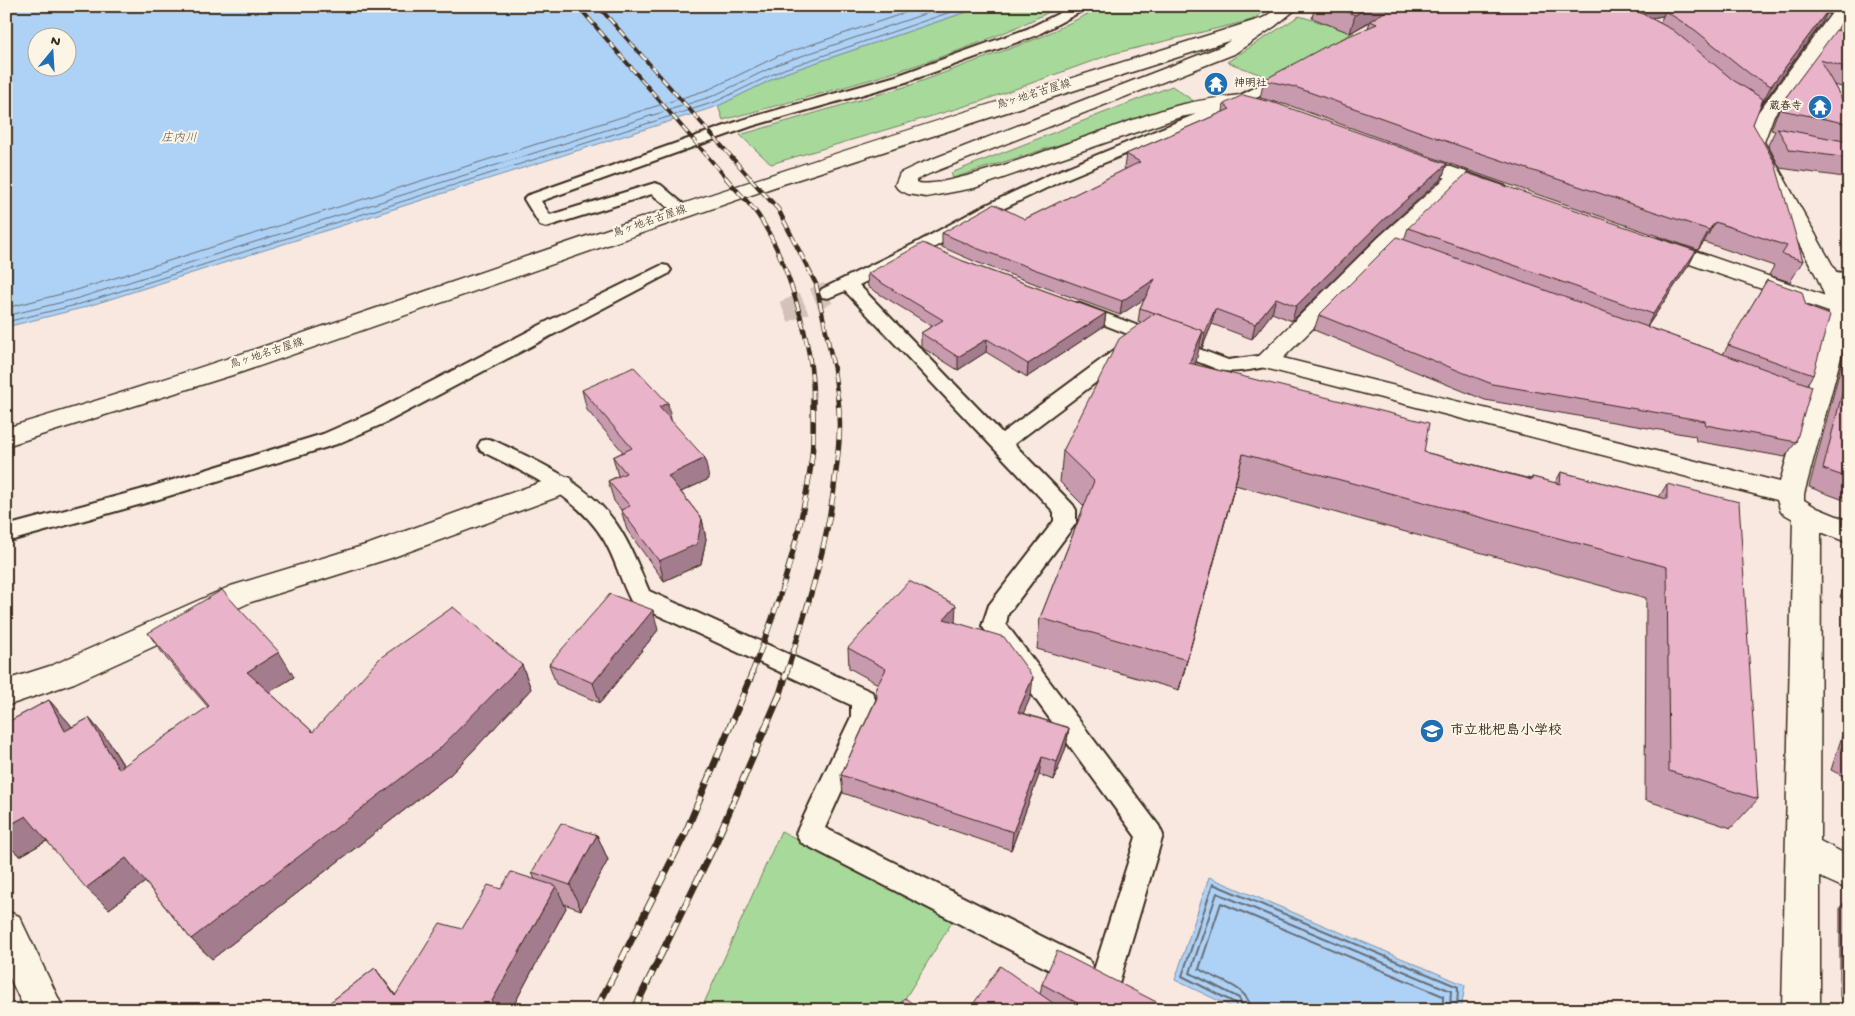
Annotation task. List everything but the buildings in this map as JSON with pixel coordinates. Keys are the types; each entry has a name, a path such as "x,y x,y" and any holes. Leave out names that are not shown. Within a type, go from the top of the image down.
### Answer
{"street":[{"name":"鳥ヶ地名古屋線","path":"6,437 63,421 364,322 682,211 982,112 1269,22 1292,6"},
{"path":"1801,1010 1804,850 1799,505 1808,394 1845,311 1838,278 1754,142 1761,124 1846,6"},
{"path":"1266,108 1240,101 1175,112 974,182 926,190 915,190 905,185 907,177 1228,50 1269,22"},
{"path":"1821,40 1840,45"},
{"path":"1394,153 1515,196"},
{"path":"1266,362 1397,245 1459,176"},
{"path":"1637,238 1845,311"},
{"path":"1266,362 1799,505 1849,533"},
{"path":"6,693 63,674 241,594 381,551 561,485"},
{"path":"1804,850 1849,874"},
{"path":"6,930 45,1010"}],"lane":[{"path":"682,211 655,188 546,222 532,199 747,124 901,79 1032,32 1085,6"},
{"path":"1816,18 1834,22"},
{"path":"488,446 539,470 583,500 608,528 640,597 863,699 863,717 809,832 1115,988 1150,835 994,626 997,611 1065,523 1065,510 1002,444 838,288 930,251 986,211 1057,178 1240,101 1299,69"},
{"path":"6,534 142,496 330,439 378,418 662,270"},
{"path":"1059,301 1148,334 1226,366 1266,362"},
{"path":"1002,444 1148,334"}],"green space":[{"path":"984,6 1061,6 980,43 938,58 852,85 723,120 718,106 785,73"},
{"path":"1104,6 1273,6 1252,20 1112,54 979,102 771,164 740,135 911,85 1041,37"},
{"path":"1299,16 1354,32 1272,79 1227,62"},
{"path":"1172,86 1195,102 953,178 951,173"},
{"path":"781,831 954,919 898,1010 701,1010"}],"water":[{"name":"庄内川","path":"25,6 984,6 785,73 718,106 82,308 6,327 6,9"},
{"path":"1209,877 1465,985 1461,1010 1238,1010 1175,980"}],"tunnel":[{"path":"784,312 828,293"}],"railway":[{"path":"578,6 727,179"},
{"path":"598,6 751,179"},
{"path":"726,178 758,215 769,233 789,279 804,330 809,355 813,400"},
{"path":"750,178 778,209 816,284 834,369 838,400"},
{"path":"786,675 823,549 833,497 839,444 838,399"},
{"path":"751,675 789,567 803,512 812,456 813,400"},
{"path":"596,1010 685,834 752,674"},
{"path":"634,1010 716,842 780,694 786,674"}],"place":[{"name":"神明社","path":"1216,84"},
{"name":"蔵春寺","path":"1820,107"},
{"name":"市立枇杷島小学校","path":"1432,731"}]}
